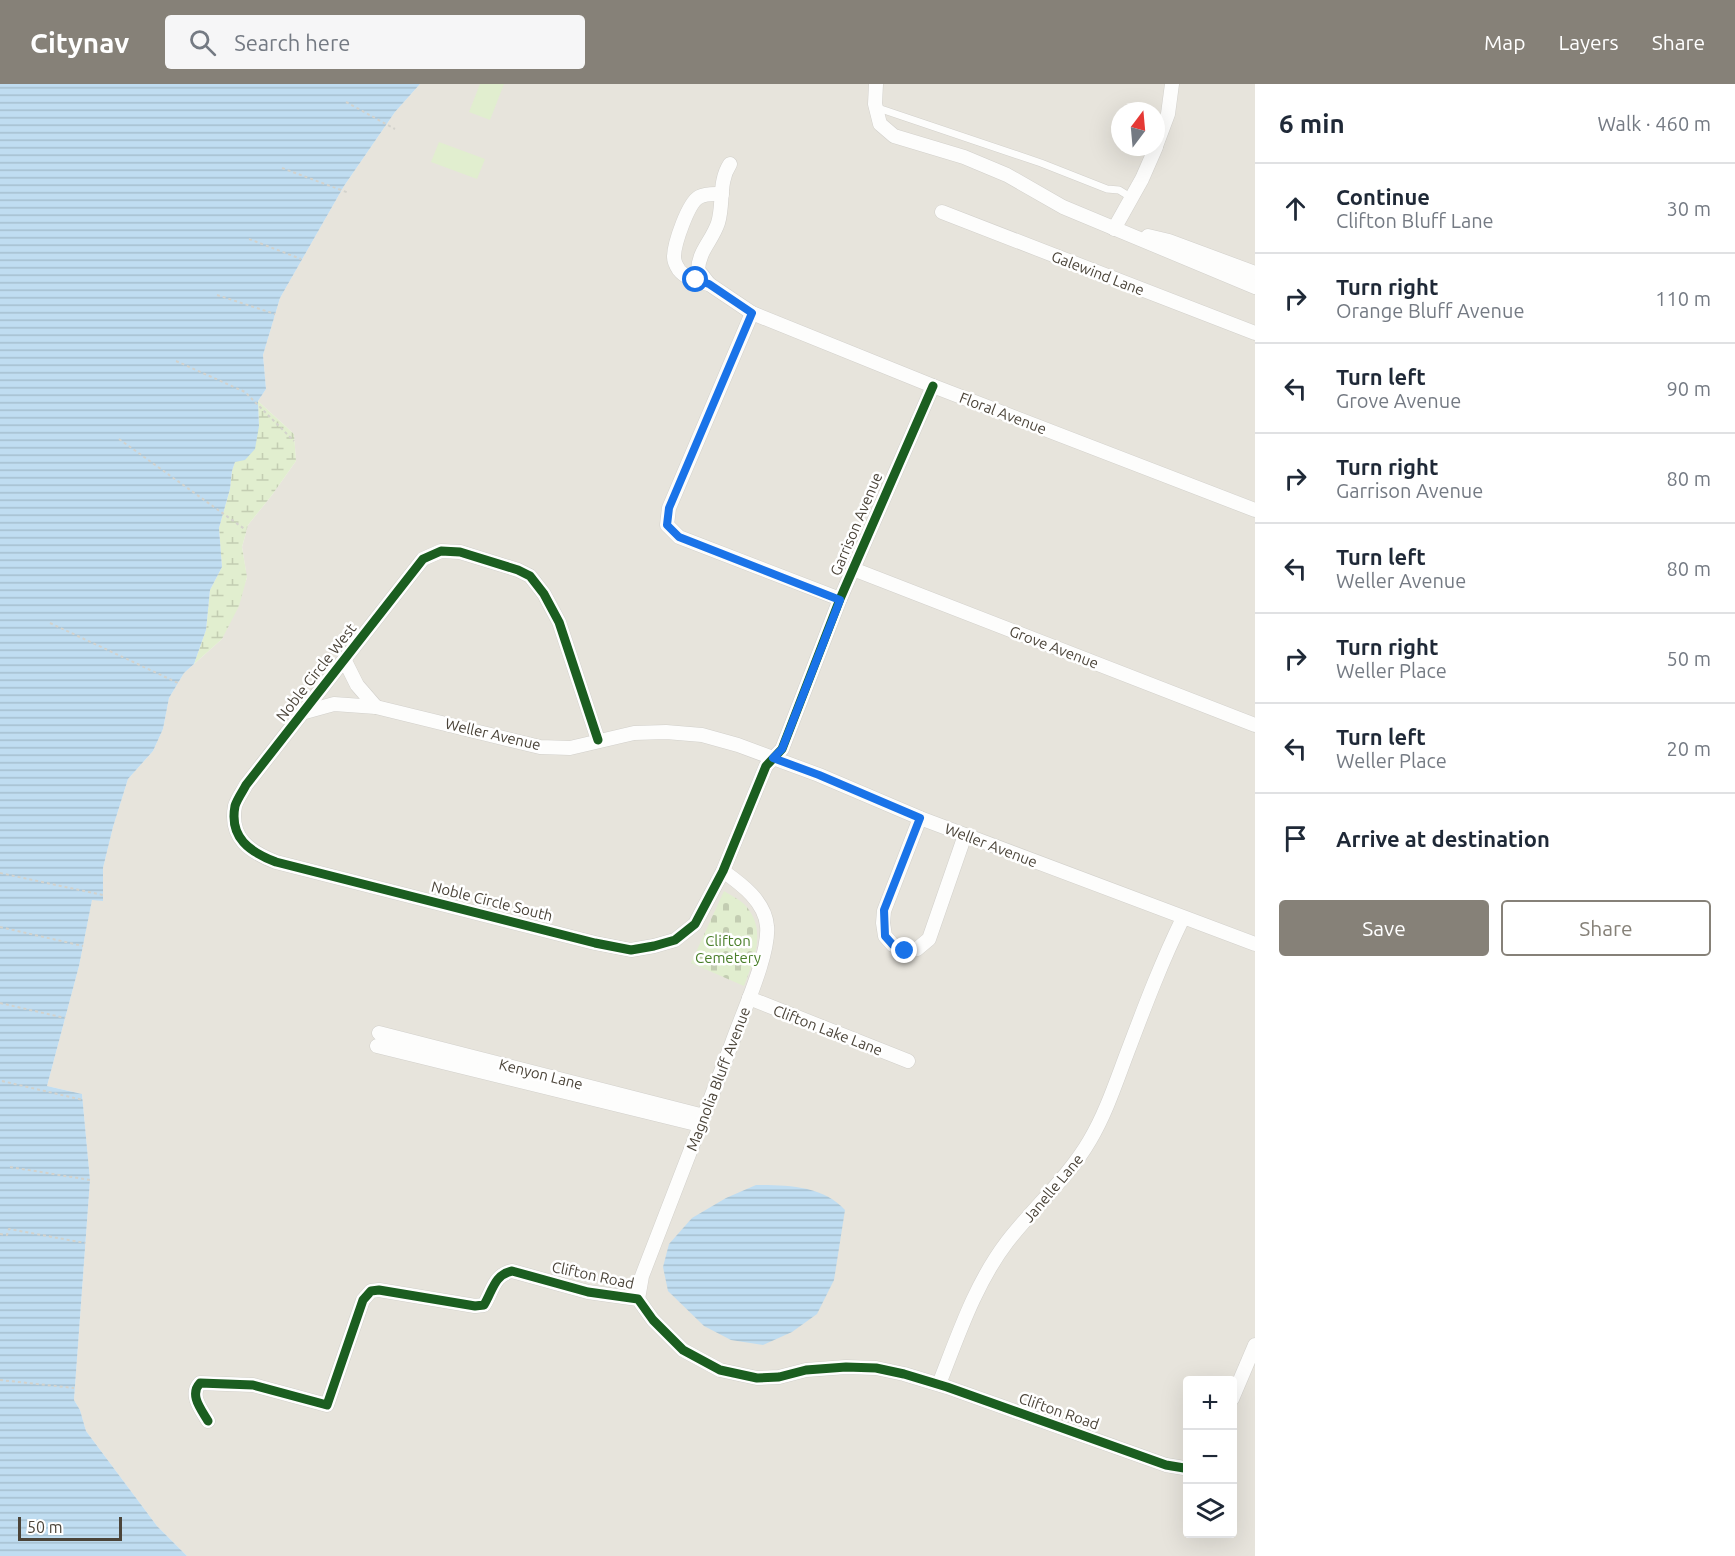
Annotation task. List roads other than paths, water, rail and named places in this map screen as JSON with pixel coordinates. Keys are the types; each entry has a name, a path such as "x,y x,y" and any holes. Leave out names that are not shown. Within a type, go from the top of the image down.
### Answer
{"street":[{"path":"876,84 876,107 880,123 894,136 964,157 1007,175 1063,207 1255,287"},
{"path":"1165,122 1172,84"},
{"path":"1114,229 1132,198 1151,156"},
{"path":"709,284 698,270 698,261 701,252 713,237 719,220 722,183 730,164"},
{"name":"Floral Avenue","path":"722,194 699,196 689,207 674,257 681,272 709,284 752,313 933,386 1255,510"},
{"name":"Galewind Lane","path":"942,212 1255,333"},
{"path":"1114,229 1169,241 1255,273"},
{"path":"752,313 669,508 667,525 679,537 840,600"},
{"name":"Garrison Avenue","path":"723,871 766,766 782,749 840,600 933,386"},
{"name":"Noble Circle West","path":"235,824 235,805 246,785 423,559 441,551 460,552 530,576 544,594 559,622 598,740"},
{"name":"Grove Avenue","path":"853,569 1255,725"},
{"path":"345,661 357,685 376,707"},
{"name":"Weller Avenue","path":"305,712 334,705 376,707 540,747 570,748 634,733 666,732 702,735 738,745 819,775 920,818 1255,944"},
{"path":"920,818 884,910 885,936 893,945 905,951 917,949 929,939 965,835"},
{"name":"Noble Circle South","path":"235,824 242,842 258,855 276,862 595,943 631,950 675,940 695,924 723,871"},
{"name":"Magnolia Bluff Avenue","path":"638,1299 642,1276 766,949 768,924 759,904 743,886 723,871"},
{"name":"Janelle Lane","path":"939,1384 975,1295 990,1266 1008,1240 1076,1163 1091,1138 1105,1111 1160,965 1183,918"},
{"name":"Clifton Lake Lane","path":"749,998 908,1061"},
{"path":"378,1039 702,1120"},
{"name":"Clifton Road","path":"208,1422 195,1396 195,1388 200,1383 253,1386 327,1405 363,1300 371,1291 379,1290 476,1306 484,1305 497,1279 503,1273 512,1270 588,1292 638,1299 653,1320 683,1350 720,1370 757,1378 778,1377 806,1370 846,1367 876,1368 939,1384 1166,1465 1183,1468"},
{"path":"1237,1389 1255,1345"}],"lane":[{"path":"876,107 1041,163 1107,189 1119,190 1132,198"}],"water":[{"path":"0,84 420,84 395,112 344,186 280,298 263,355 266,389 258,401 259,426 255,449 245,460 235,462 219,528 222,567 210,590 206,630 194,664 184,673 169,698 163,729 153,751 128,779 103,868 103,901 92,900 79,966 47,1086 82,1094 90,1180 74,1400 80,1410 86,1431 157,1526 187,1556 0,1556"},
{"path":"756,1185 804,1188 826,1196 845,1210 834,1280 817,1314 792,1332 763,1345 731,1340 704,1326 668,1291 663,1267 669,1244 692,1218 726,1198"}],"park label":[{"name":"Clifton Cemetery","path":"728,948"}]}
